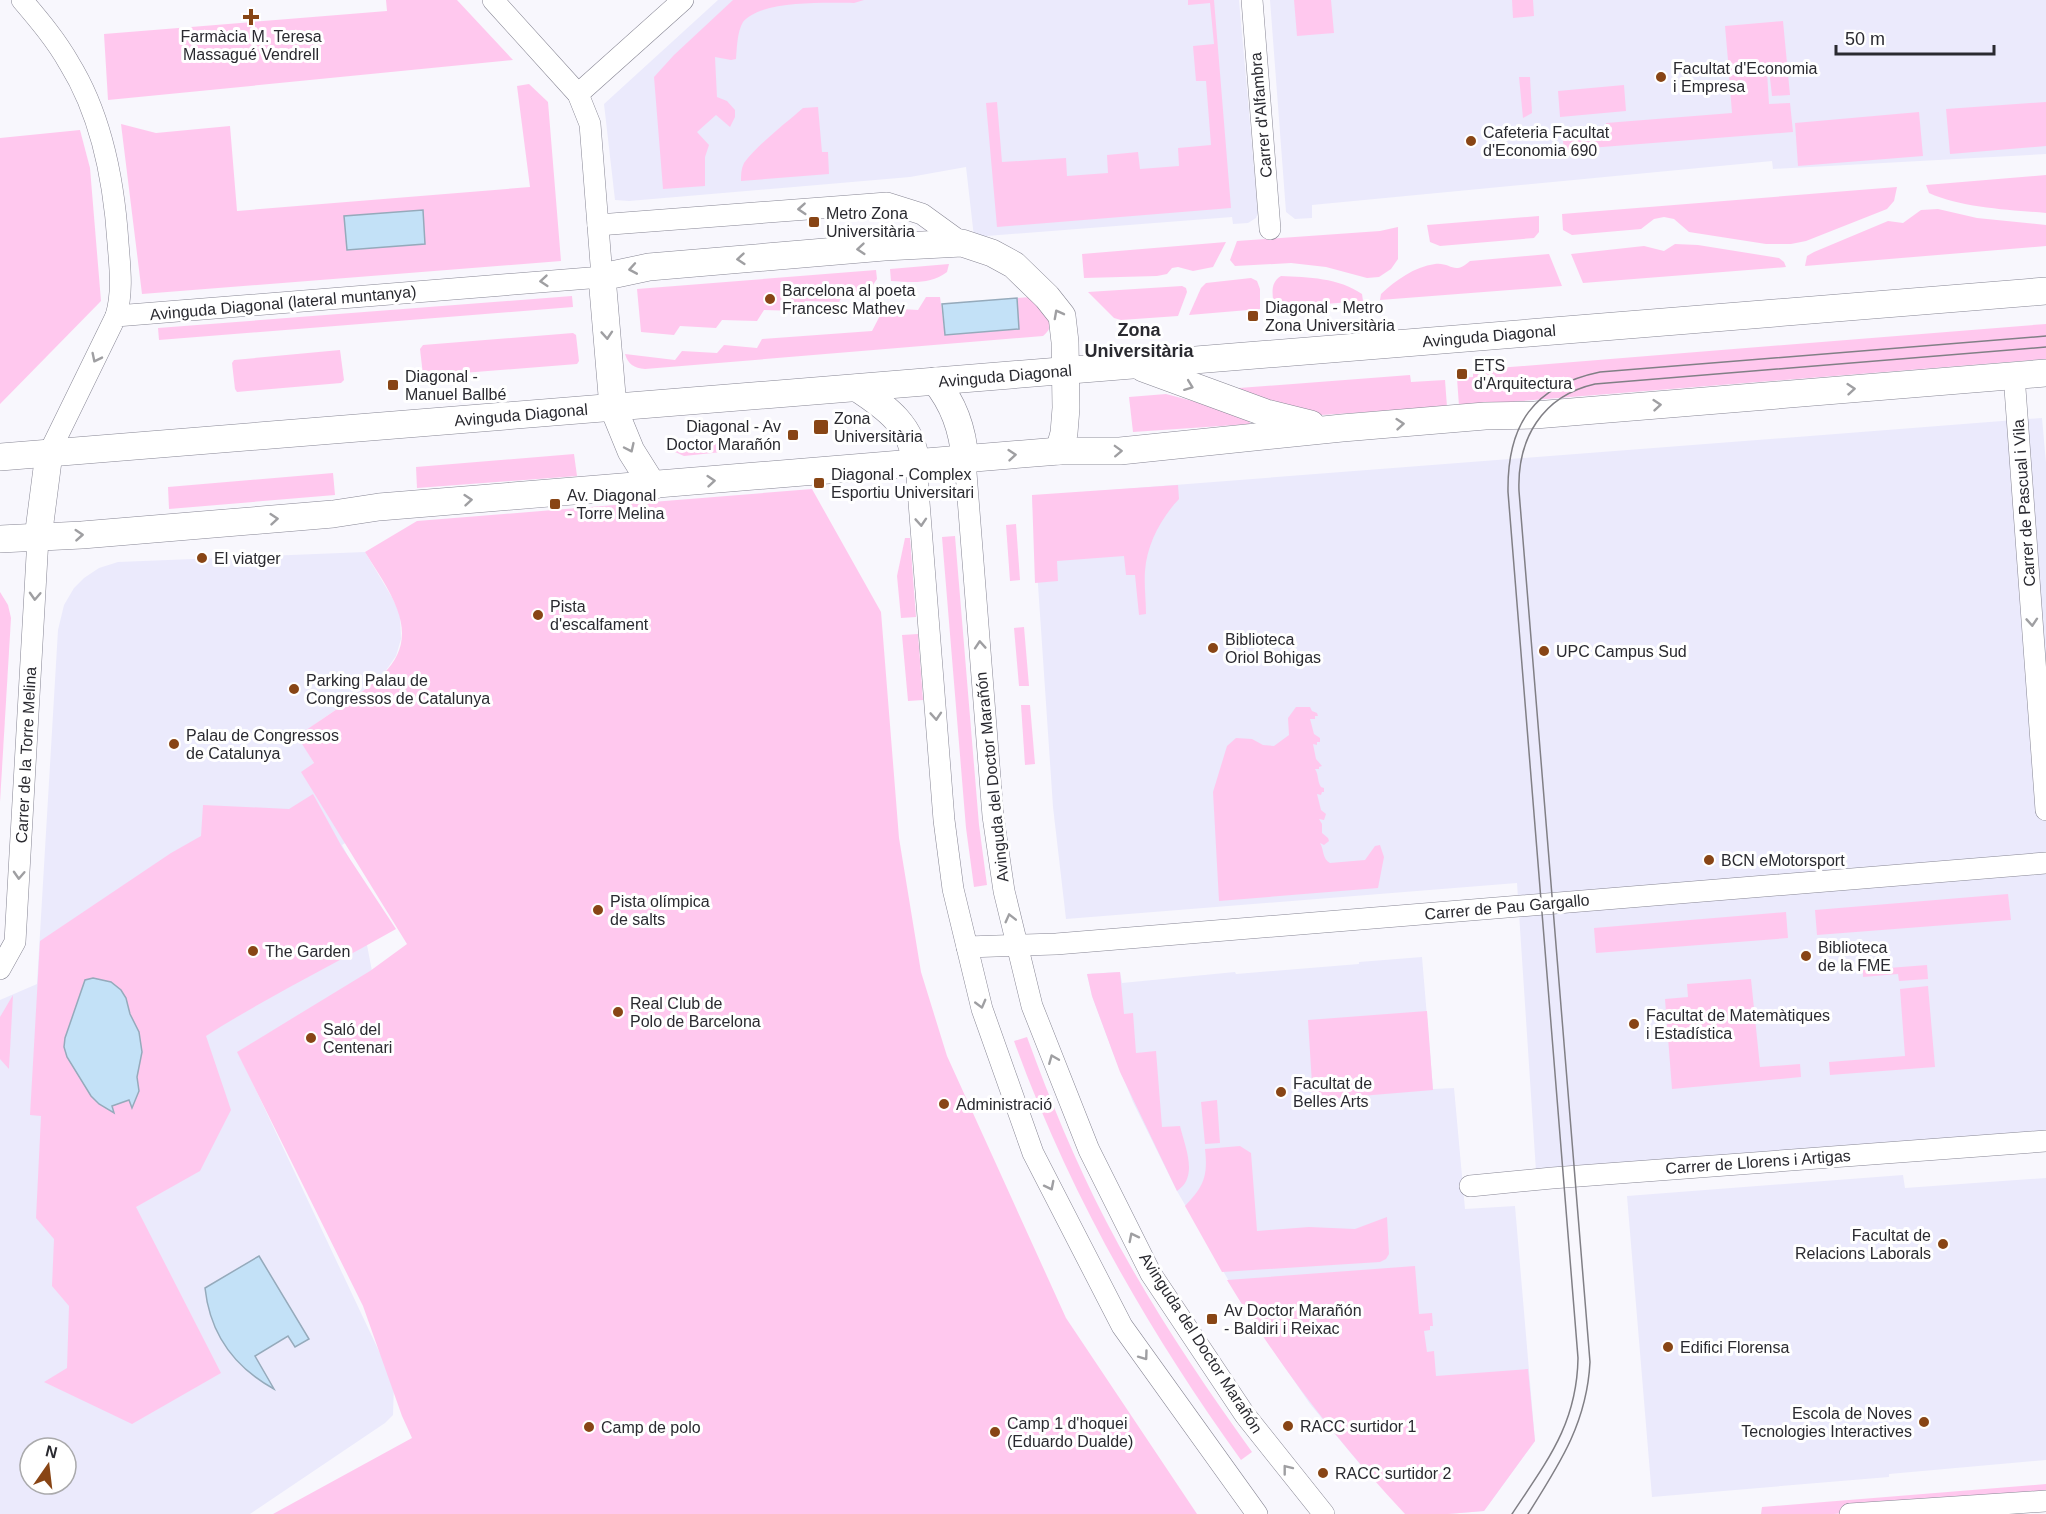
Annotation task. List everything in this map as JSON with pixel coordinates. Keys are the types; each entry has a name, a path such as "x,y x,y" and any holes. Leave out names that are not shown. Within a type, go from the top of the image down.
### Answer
{"main road":[{"path":"653,486 631,451 613,407 602,277 631,269 665,265 962,243 992,253 1014,265 1047,297 1062,316 1066,371 1065,417 1059,451"},
{"name":"Avinguda Diagonal","path":"0,457 2046,291"},
{"path":"1135,365 1266,413 1300,423 1342,428"},
{"path":"0,539 38,538 333,514 379,507 1059,451 1120,451 1342,428 1485,416 1535,415 2046,373"},
{"path":"935,381 947,397 958,421 965,460"},
{"path":"857,388 893,414 910,436 916,464"},
{"path":"38,538 49,453"}],"street":[{"path":"22,0 69,62 85,92 103,142 116,215 121,285 120,304 116,316 49,453"},
{"path":"493,0 578,94 590,124 602,277"},
{"path":"578,94 683,0"},
{"name":"Carrer d'Alfambra","path":"1252,0 1270,229"},
{"path":"598,225 887,203 922,214 962,243"},
{"name":"Avinguda Diagonal (lateral muntanya)","path":"116,316 602,277"},
{"name":"Carrer de Pascual i Vila","path":"2014,375 2046,810"},
{"name":"Avinguda del Doctor Marañón","path":"965,460 993,816 1004,891 1032,1006 1089,1150 1151,1274 1245,1415 1324,1514"},
{"path":"916,464 944,820 953,889 982,1009 1033,1154 1122,1326 1257,1514"},
{"name":"Carrer de la Torre Melina","path":"0,969 15,942 38,538"},
{"name":"Carrer de Pau Gargallo","path":"967,947 1056,944 2046,863"},
{"name":"Carrer de Llorens i Artigas","path":"1470,1186 2046,1141"},
{"path":"1850,1514 2046,1501"}],"shaded area":[{"path":"386,0 457,0 513,60 108,100 104,34 387,11"},
{"path":"718,0 1239,0 1258,213 1256,218 1248,223 1233,224 1232,217 974,237 966,167 910,177 629,201 615,200 604,104"},
{"path":"733,0 864,0 854,3 778,6 752,15 743,22 738,35 736,59 715,57 717,97 727,101 735,110 735,117 730,127 716,115 697,132 709,145 705,157 705,186 663,189 654,77"},
{"path":"1188,0 1214,0 1231,208 997,227 986,103 997,102 1002,162 1066,158 1067,176 1108,173 1107,155 1138,152 1140,169 1179,166 1178,148 1211,145 1206,81 1196,81 1193,46 1214,44 1210,3 1188,5"},
{"name":"Facultat d'Economia i Empresa","path":"1270,0 2046,0 2046,154 1773,169 1772,161 1312,205 1312,218 1295,219 1286,212"},
{"path":"1294,0 1331,0 1334,33 1297,36"},
{"path":"1512,0 1533,0 1534,16 1513,18"},
{"path":"1783,21 1790,95 1772,96 1769,69 1729,72 1725,26"},
{"path":"1767,72 1769,104 1790,103 1793,132 1564,150 1562,132 1606,128 1606,123 1732,113 1729,75"},
{"path":"1519,77 1530,77 1532,113 1523,118"},
{"path":"529,84 548,102 561,261 142,294 121,124 156,133 230,126 237,211 530,187 517,86"},
{"path":"1624,85 1626,111 1560,117 1558,91"},
{"path":"2046,102 2046,146 1950,154 1946,109"},
{"path":"818,107 822,152 828,152 829,174 741,181 744,163 756,149 803,108"},
{"path":"1919,112 1923,156 1798,166 1795,123"},
{"path":"80,130 90,168 101,301 0,404 0,138"},
{"path":"2046,175 2046,213 1987,208 1956,202 1929,193 1926,185"},
{"path":"1897,187 1894,201 1887,209 1806,241 1791,244 1766,244 1689,232 1674,219 1664,217 1654,219 1641,229 1572,235 1563,230 1562,214"},
{"path":"1938,209 1977,218 2046,225 2046,246 1805,266 1807,256 1814,252 1888,221 1903,223 1921,210"},
{"path":"423,210 425,244 347,250 344,216"},
{"path":"1539,216 1539,232 1534,238 1440,246 1430,242 1427,225"},
{"path":"1398,227 1398,259 1391,269 1379,277 1367,278 1326,267 1291,263 1235,266 1230,260 1237,241 1380,231"},
{"path":"1226,242 1213,267 1193,271 1178,267 1172,268 1167,274 1157,276 1084,278 1082,254"},
{"path":"1675,244 1698,245 1779,258 1786,267 1583,283 1571,254 1644,246 1664,251"},
{"path":"1549,254 1562,286 1380,300 1381,294 1399,279 1427,266 1440,264 1460,268 1470,261"},
{"path":"949,264 947,272 934,279 920,282 891,281 890,269"},
{"path":"876,270 877,279 868,292 846,291 839,302 805,301 798,311 764,310 757,321 722,320 716,328 680,326 674,335 641,332 637,289"},
{"path":"1281,276 1312,278 1343,285 1362,294 1363,301 1274,308 1273,286"},
{"path":"1251,278 1257,281 1260,289 1260,309 1189,315 1201,288 1206,283"},
{"path":"1182,286 1187,292 1178,316 1121,320 1114,318 1088,292"},
{"path":"572,296 573,307 159,340 158,328"},
{"path":"926,297 940,297 945,335 1019,329 1017,298 1031,297 1048,316 1050,326 1043,336 645,369 632,365 625,354 675,360 682,351 717,353 724,345 757,348 762,339 872,331 884,308 918,310"},
{"path":"1017,298 1019,329 945,335 942,304"},
{"path":"2046,324 2046,359 1459,406 1457,378 1473,377 1473,370"},
{"path":"573,333 576,335 579,361 577,364 423,375 420,349 423,345"},
{"path":"340,350 344,380 341,383 237,392 235,389 232,363 234,360"},
{"path":"1410,375 1411,382 1445,380 1447,407 1321,415 1304,413 1241,396 1239,388"},
{"path":"1166,394 1249,416 1250,424 1133,432 1129,397"},
{"name":"UPC Campus Sud","path":"2042,418 2046,463 2046,1133 1536,1171 1517,883 1066,919 1053,807 1032,496"},
{"path":"759,440 760,448 684,456 669,447"},
{"path":"574,454 577,476 417,488 416,467"},
{"path":"333,473 335,495 169,509 168,487"},
{"path":"1178,485 1179,499 1161,523 1146,561 1146,614 1139,615 1135,575 1126,575 1124,556 1057,561 1058,581 1035,583 1032,495"},
{"name":"Real Club de Polo de Barcelona","path":"812,489 881,612 899,838 921,972 947,1056 1066,1318 1197,1514 273,1514 412,1438 363,1306 237,1052 370,971 407,944 301,772 314,763 297,736 383,675 398,653 402,640 397,609 387,587 365,552 417,521"},
{"path":"1016,524 1020,580 1010,581 1006,525"},
{"path":"955,536 979,825 987,885 974,887 966,828 942,537"},
{"path":"905,538 910,538 916,617 901,618 897,576"},
{"path":"365,552 400,615 401,639 396,656 380,679 298,736 357,836 342,845 351,862 372,971 238,1052 394,1383 393,1415 385,1423 250,1514 0,1514 0,1000 37,984 58,630 64,605 74,588 99,568 118,562"},
{"path":"0,592 8,605 11,618 0,802"},
{"path":"1024,627 1029,686 1019,686 1014,628"},
{"path":"918,634 923,700 908,701 902,635"},
{"path":"1021,705 1030,705 1035,764 1025,765"},
{"path":"1296,707 1310,707 1318,716 1310,719 1314,734 1320,738 1317,745 1313,744 1316,759 1322,766 1315,769 1320,785 1324,788 1321,795 1317,794 1321,810 1326,814 1324,820 1319,819 1322,824 1322,833 1329,841 1324,845 1320,843 1324,856 1330,863 1365,860 1375,846 1380,845 1384,857 1378,888 1219,901 1213,792 1227,746 1236,738 1252,739 1263,745 1274,746 1289,735 1288,718"},
{"path":"313,794 342,847 396,929 276,994 206,1036 231,1110 200,1171 136,1207 221,1373 132,1424 44,1382 67,1368 69,1306 52,1286 54,1239 36,1218 41,1116 30,1115 40,941 171,853 201,836 203,805 289,809"},
{"path":"2008,894 2011,920 1817,935 1815,910"},
{"path":"1786,912 1788,938 1596,953 1594,928"},
{"path":"1422,957 1433,1089 1454,1088 1465,1209 1515,1206 1535,1441 1484,1511 1448,1514 1364,1469 1310,1404 1245,1309 1177,1191 1133,1102 1092,996 1087,974 1120,972 1122,983"},
{"path":"1927,965 1928,979 1899,981 1898,974 1863,977 1863,970"},
{"path":"1120,972 1124,1014 1133,1013 1136,1053 1156,1051 1162,1127 1180,1126 1185,1143 1189,1170 1184,1185 1177,1191 1120,1072 1092,996 1087,974"},
{"path":"93,978 111,982 121,990 139,1032 142,1052 137,1077 139,1091 132,1108 129,1100 112,1106 114,1113 91,1096 67,1057 64,1047 85,980"},
{"path":"1751,979 1760,1067 1800,1064 1801,1077 1672,1089 1665,999 1688,997 1687,984"},
{"path":"1928,986 1935,1067 1830,1075 1829,1062 1905,1056 1900,989"},
{"path":"13,995 9,1069 0,1059 0,1017"},
{"path":"1427,1011 1433,1090 1313,1100 1308,1020"},
{"path":"1027,1037 1073,1153 1122,1251 1175,1339 1252,1452 1241,1460 1142,1310 1085,1206 1059,1152 1014,1041"},
{"path":"1217,1100 1220,1143 1205,1144 1201,1102"},
{"path":"1240,1146 1251,1153 1257,1231 1309,1227 1355,1229 1387,1217 1389,1254 1386,1259 1380,1262 1222,1272 1185,1206 1197,1192 1203,1180 1206,1166 1205,1149"},
{"path":"1903,1175 1905,1188 2046,1178 2046,1460 1889,1474 1889,1477 1652,1497 1627,1196"},
{"path":"259,1256 309,1339 295,1347 288,1336 255,1356 274,1389 247,1370 226,1348 212,1320 205,1288"},
{"path":"1415,1266 1419,1314 1432,1313 1433,1326 1430,1326 1430,1330 1424,1331 1427,1352 1434,1351 1436,1376 1528,1369 1535,1441 1484,1511 1405,1514 1310,1402 1267,1342 1227,1280"},
{"path":"2046,1484 2046,1495 1834,1514 1761,1514 1762,1507"}],"tram line":[{"path":"1512,1514 1558,1441 1572,1403 1578,1358 1508,492 1509,468 1519,428 1541,398 1557,387 1577,378 1600,372 2046,336"},
{"path":"1528,1514 1570,1442 1583,1405 1590,1362 1519,491 1520,472 1528,437 1536,422 1560,398 1595,384 2046,347"}],"place":[{"name":"Farmàcia M. Teresa Massagué Vendrell","path":"251,17"},
{"name":"Facultat d'Economia i Empresa","path":"1661,77"},
{"name":"Cafeteria Facultat d'Economia 690","path":"1471,141"},
{"name":"Metro Zona Universitària","path":"814,222"},
{"name":"Barcelona al poeta Francesc Mathev","path":"770,299"},
{"name":"Diagonal - Metro Zona Universitària","path":"1253,316"},
{"name":"ETS d'Arquitectura","path":"1462,374"},
{"name":"Diagonal - Manuel Ballbé","path":"393,385"},
{"name":"Zona Universitària","path":"821,427"},
{"name":"Diagonal - Av Doctor Marañón","path":"793,435"},
{"name":"Diagonal - Complex Esportiu Universitari","path":"819,483"},
{"name":"Av. Diagonal - Torre Melina","path":"555,504"},
{"name":"El viatger","path":"202,558"},
{"name":"Pista d'escalfament","path":"538,615"},
{"name":"Biblioteca Oriol Bohigas","path":"1213,648"},
{"name":"UPC Campus Sud","path":"1544,651"},
{"name":"Parking Palau de Congressos de Catalunya","path":"294,689"},
{"name":"Palau de Congressos de Catalunya","path":"174,744"},
{"name":"BCN eMotorsport","path":"1709,860"},
{"name":"Pista olímpica de salts","path":"598,910"},
{"name":"The Garden","path":"253,951"},
{"name":"Biblioteca de la FME","path":"1806,956"},
{"name":"Real Club de Polo de Barcelona","path":"618,1012"},
{"name":"Facultat de Matemàtiques i Estadística","path":"1634,1024"},
{"name":"Saló del Centenari","path":"311,1038"},
{"name":"Facultat de Belles Arts","path":"1281,1092"},
{"name":"Administració","path":"944,1104"},
{"name":"Facultat de Relacions Laborals","path":"1943,1244"},
{"name":"Av Doctor Marañón - Baldiri i Reixac","path":"1212,1319"},
{"name":"Edifici Florensa","path":"1668,1347"},
{"name":"Escola de Noves Tecnologies Interactives","path":"1924,1422"},
{"name":"RACC surtidor 1","path":"1288,1426"},
{"name":"Camp de polo","path":"589,1427"},
{"name":"Camp 1 d'hoquei (Eduardo Dualde)","path":"995,1432"},
{"name":"RACC surtidor 2","path":"1323,1473"}],"district":[{"name":"Zona Universitària","path":"1139,340"}]}
